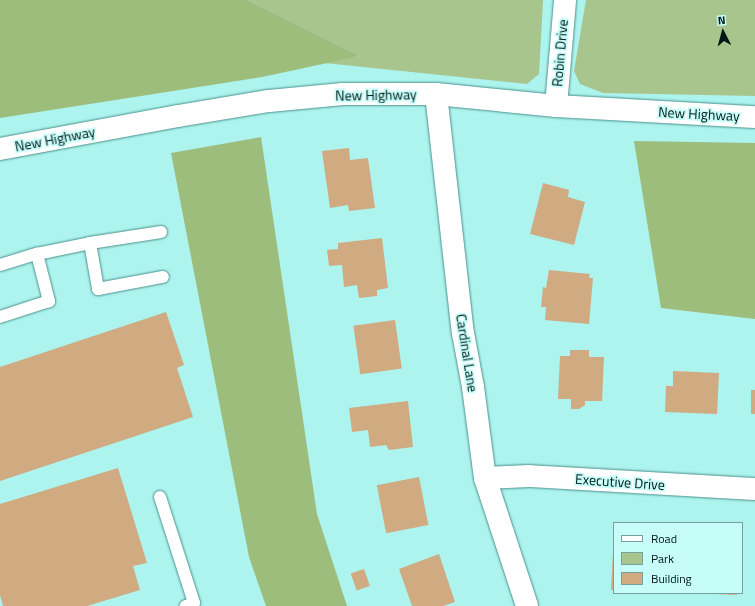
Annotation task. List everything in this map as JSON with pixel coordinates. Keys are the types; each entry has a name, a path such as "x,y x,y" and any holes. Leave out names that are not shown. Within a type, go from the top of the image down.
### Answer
{"street":[{"name":"Robin Drive","path":"556,106 564,0"},
{"name":"New Highway","path":"0,150 178,116 269,101 343,94 436,94 556,106 755,117"},
{"name":"Cardinal Lane","path":"436,94 463,333 473,386 485,478 527,606"},
{"name":"Executive Drive","path":"485,478 529,476 755,489"}],"lane":[{"path":"0,265 37,254 90,243 161,232"},
{"path":"90,243 98,289 163,277"},
{"path":"0,317 49,301 37,254"},
{"path":"160,497 194,603 186,606"}],"green space":[{"path":"0,0 247,0 360,56 262,77 0,118"},
{"path":"247,0 543,0 539,74 527,84 325,63 360,56"},
{"path":"586,0 755,0 755,96 603,93 580,84 574,71"},
{"path":"261,137 317,514 347,606 266,606 249,557 171,153"},
{"path":"634,141 755,143 755,319 661,308"}],"building":[{"path":"349,148 350,160 368,158 375,208 349,211 348,205 330,208 322,151"},
{"path":"543,183 569,190 568,197 585,202 574,245 530,234"},
{"path":"382,238 388,288 377,290 377,296 359,298 357,285 344,287 342,265 329,266 327,250 338,249 338,243"},
{"path":"549,270 590,274 589,278 593,278 589,324 545,320 546,307 541,307 543,287 546,288"},
{"path":"166,312 184,365 177,368 193,417 0,481 0,367"},
{"path":"395,320 402,369 360,374 353,326"},
{"path":"570,350 589,350 589,357 604,357 602,401 585,401 585,405 579,409 571,409 571,399 558,399 560,356 570,356"},
{"path":"673,371 719,373 717,414 665,412 666,386 673,386"},
{"path":"751,390 755,390 755,414 751,414"},
{"path":"408,401 413,447 389,450 386,445 370,447 368,430 352,432 349,408"},
{"path":"118,468 147,563 133,566 140,590 87,606 3,606 0,595 0,504"},
{"path":"419,477 428,525 386,533 377,485"},
{"path":"613,551 613,590 611,590"},
{"path":"439,554 455,602 443,606 412,606 399,569"},
{"path":"364,569 370,586 357,591 351,574"},
{"path":"714,594 737,594 737,595"}]}
